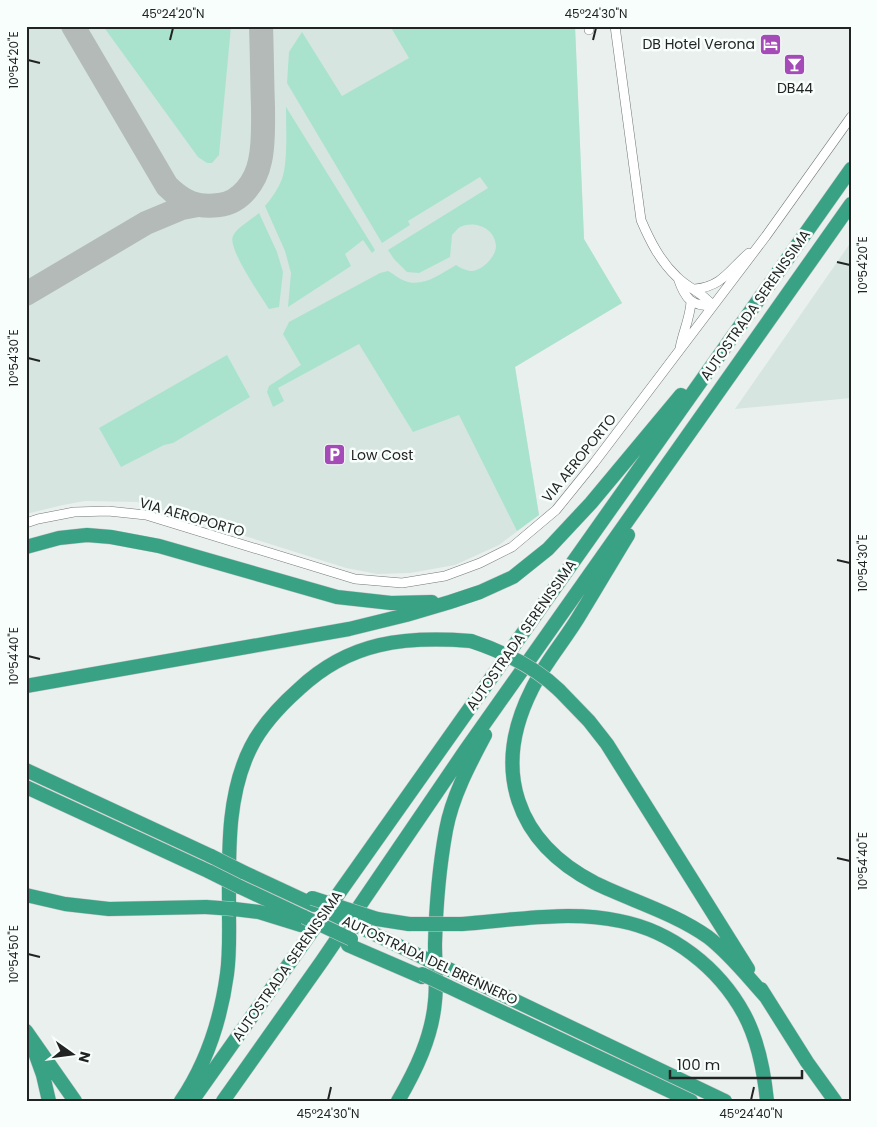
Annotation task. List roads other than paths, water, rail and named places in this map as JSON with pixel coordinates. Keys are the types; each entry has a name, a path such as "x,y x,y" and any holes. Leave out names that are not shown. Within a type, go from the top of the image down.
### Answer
{"highway":[{"name":"AUTOSTRADA SERENISSIMA","path":"192,1101 851,170"},
{"name":"AUTOSTRADA SERENISSIMA","path":"223,1101 322,961 513,682 851,204"},
{"path":"26,686 349,629 450,602 480,592 513,577 548,549 591,503 746,318"},
{"path":"699,420 582,613 537,680 525,704 514,740 511,769 517,796 524,815 549,851 575,871 595,882 682,922 707,937 724,951 766,997"},
{"path":"26,547 59,538 86,535 111,537 159,546 337,597 391,603 450,602"},
{"path":"181,1101 192,1085 215,1029 228,972 229,852 232,811 240,776 251,747 267,722 287,699 312,676 331,664 360,651 394,642 434,638 471,641 490,647 528,665 546,677 589,721 607,744 807,1062 835,1101"},
{"path":"398,1101 421,1058 432,1018 435,1001 438,885 446,829 452,806 470,764 513,682"},
{"path":"26,770 261,880 313,902 376,919 409,924 462,924 534,918 603,918 638,925 673,940 696,957 718,978 744,1014 764,1072 767,1101"},
{"name":"AUTOSTRADA DEL BRENNERO","path":"26,787 210,872 302,921 691,1101"},
{"path":"26,895 65,904 109,909 206,907 234,909 302,921"},
{"name":"AUTOSTRADA DEL BRENNERO","path":"313,902 428,960 725,1101"},
{"path":"26,1031 43,1075 49,1101"},
{"path":"26,1031 75,1101"}],"street":[{"path":"615,26 641,220 650,243 663,262 678,278 705,296 713,306"},
{"name":"VIA AEROPORTO","path":"26,523 74,512 117,512 146,516 355,579 402,583 445,576 480,563 512,547 556,510 594,463 766,236 851,117"},
{"path":"695,289 709,287 721,281 732,267 766,236"},
{"path":"678,278 682,290 691,302 700,306 713,306"},
{"path":"679,351 690,315 691,302"}],"place":[{"name":"DB Hotel Verona","path":"771,44"},
{"name":"DB44","path":"795,65"},
{"name":"Low Cost","path":"335,455"}]}
